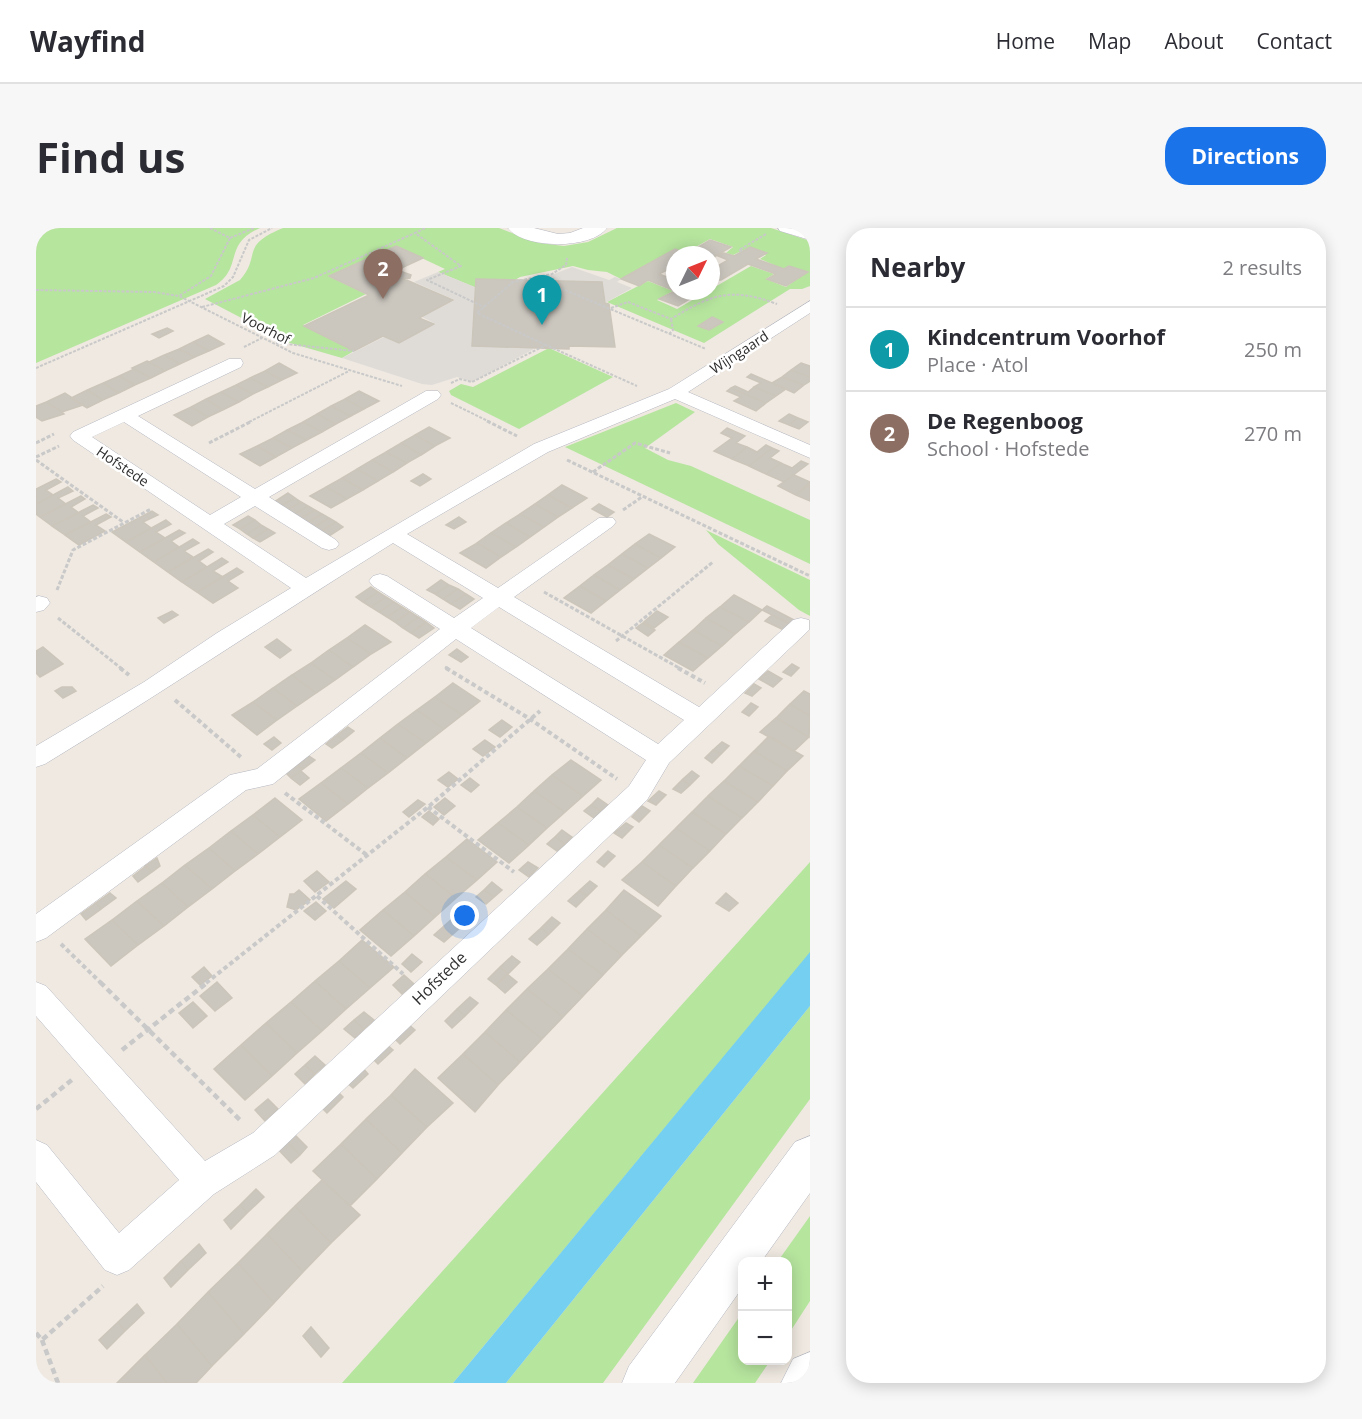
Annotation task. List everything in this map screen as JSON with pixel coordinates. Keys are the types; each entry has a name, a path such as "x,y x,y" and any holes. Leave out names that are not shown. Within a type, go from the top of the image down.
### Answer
{"main road":[{"path":"517,228 558,241 575,239 598,228"},
{"path":"646,1383 810,1157"},
{"path":"805,1383 810,1376"}],"street":[{"path":"786,228 810,236"},
{"name":"Wijngaard","path":"541,448 669,395 805,311"},
{"name":"Hofstede","path":"235,363 79,436 306,588"},
{"path":"669,395 810,452"},
{"path":"209,524 432,396"},
{"path":"125,415 329,544"},
{"path":"36,758 152,688 225,638 393,534 541,448"},
{"path":"39,928 239,782 264,777 455,628 606,522"},
{"path":"393,534 700,719"},
{"path":"380,581 660,757"},
{"name":"Hofstede","path":"117,1258 202,1182 264,1144 638,793 660,757 801,625"},
{"path":"36,995 202,1182"},
{"path":"36,1156 117,1258"}],"path":[{"path":"210,228 230,238"},
{"path":"179,296 208,280 230,238 254,228"},
{"path":"36,368 224,286 233,277 249,240 272,228"},
{"path":"202,307 314,278 425,228"},
{"path":"415,233 461,266 427,280 484,307"},
{"path":"742,251 739,250 768,234"},
{"path":"567,257 566,265 552,274 513,282 477,313 546,345 669,395"},
{"path":"536,278 728,358"},
{"name":"Voorhof","path":"36,290 154,292 179,296 293,353 332,365"},
{"path":"671,319 709,296 747,292 805,311"},
{"path":"610,309 628,302 671,319"},
{"path":"669,334 674,330 671,319"},
{"path":"272,343 354,351"},
{"path":"432,396 460,379 472,382 546,345"},
{"path":"187,454 350,370"},
{"path":"592,473 635,442 670,453"},
{"path":"541,448 810,576"},
{"path":"36,460 124,523"},
{"path":"171,498 73,550 57,589 38,604 131,676 168,694 264,777 368,856"},
{"path":"597,657 713,562"},
{"path":"522,579 726,695"},
{"path":"424,654 530,719 638,793"},
{"path":"36,1109 148,1029 368,856 540,711"},
{"path":"428,807 535,888"},
{"path":"317,896 424,992"},
{"path":"39,928 148,1029 264,1144"},
{"path":"42,1341 101,1290 117,1258"},
{"path":"36,1333 42,1341 58,1383"}],"green space":[{"path":"36,228 260,228 241,241 229,271 216,285 36,363"},
{"path":"283,228 499,228 539,243 564,246 588,242 617,228 771,228 810,241 810,286 790,289 704,343 607,302 648,281 666,288 666,295 657,300 677,309 692,300 720,300 720,284 751,266 774,274 766,279 786,287 807,272 789,266 783,269 760,259 766,255 748,248 733,255 726,253 733,247 710,239 697,246 666,246 666,255 621,279 607,272 573,266 520,277 491,294 438,272 445,269 396,246 328,276 366,294 303,325 354,351 342,358 290,343 205,299 240,280 250,264 256,246 269,234"},
{"path":"549,348 613,377 519,429 451,395 449,391 461,384 473,387"},
{"path":"676,403 695,412 645,448 668,460 691,466 810,520 810,564 565,447"},
{"path":"706,530 810,580 810,616 799,610 718,544"},
{"path":"810,862 810,953 453,1383 342,1383"},
{"path":"810,1006 810,1099 603,1383 506,1383"},
{"path":"810,1216 810,1301 792,1329 792,1257 781,1257"},
{"path":"738,1319 738,1365 767,1365 755,1383 693,1383"}],"shaded area":[{"path":"572,267 609,280 615,277 621,279 617,282 632,288 607,302 556,283 549,341 472,382 457,377 432,385 422,384 342,358 384,337 398,343 436,324 422,317 455,300 414,282 438,272 497,296"}],"water":[{"path":"810,952 810,1006 506,1383 453,1383"}],"building":[{"path":"710,240 731,247 720,253 720,246 700,246"},
{"path":"396,246 423,258 397,270 411,275 410,278 404,279 453,300 419,318 434,324 399,343 383,336 354,351 304,326 369,295 329,276"},
{"path":"750,247 767,253 756,259 784,269 789,266 808,272 786,286 767,279 776,274 748,264 720,280 720,265 728,260 720,255 724,253 734,256"},
{"path":"666,254 666,270 659,274 666,277 666,287 648,280 639,286 621,279"},
{"path":"476,279 602,282 605,303 609,304 615,347 569,346 569,349 472,346"},
{"path":"666,296 666,300 688,300 678,306 659,299"},
{"path":"712,317 723,322 709,330 698,326"},
{"path":"167,328 173,331 159,338 152,334"},
{"path":"208,335 224,344 209,351 193,342"},
{"path":"193,342 209,351 195,357 179,349"},
{"path":"179,349 195,357 180,364 164,355"},
{"path":"164,355 180,364 165,371 149,362"},
{"path":"147,361 165,371 151,378 132,368"},
{"path":"279,363 297,373 282,380 265,371"},
{"path":"801,363 810,366 810,377 791,370"},
{"path":"134,369 151,378 135,385 119,376"},
{"path":"791,370 810,377 810,381 804,385 782,377"},
{"path":"265,371 282,380 268,387 250,378"},
{"path":"751,374 786,389 776,396 754,387 761,383 747,377"},
{"path":"119,376 135,385 119,393 103,383"},
{"path":"782,377 804,385 794,393 772,383"},
{"path":"250,378 268,387 253,394 236,385"},
{"path":"103,383 119,393 103,400 87,390"},
{"path":"236,385 253,394 239,402 221,392"},
{"path":"735,386 748,392 754,387 776,396 766,403 731,388"},
{"path":"731,388 766,403 756,411 734,401 741,397 727,391"},
{"path":"87,390 103,400 87,408 71,398"},
{"path":"359,391 379,401 364,409 345,399"},
{"path":"221,392 239,402 223,410 206,399"},
{"path":"65,393 83,405 62,412 46,402"},
{"path":"206,399 223,410 208,417 191,407"},
{"path":"345,399 364,409 351,416 331,406"},
{"path":"46,402 64,414 42,421 36,417 36,406"},
{"path":"331,406 351,416 336,424 317,414"},
{"path":"191,407 208,417 192,426 174,415"},
{"path":"317,414 336,424 322,432 303,422"},
{"path":"789,414 798,418 789,425 779,421"},
{"path":"798,418 808,422 799,429 789,425"},
{"path":"303,422 322,432 307,440 287,430"},
{"path":"429,427 450,438 435,446 415,435"},
{"path":"727,428 745,436 736,443 747,447 732,459 714,451 732,438 721,433"},
{"path":"287,430 307,440 292,448 273,438"},
{"path":"415,435 435,446 421,455 401,443"},
{"path":"273,438 292,448 276,457 257,446"},
{"path":"401,443 421,455 407,463 386,452"},
{"path":"766,445 772,448 749,466 732,459 747,447 757,452"},
{"path":"257,446 276,457 260,466 240,454"},
{"path":"772,448 779,451 770,458 781,463 766,474 749,466"},
{"path":"386,452 407,463 393,472 372,460"},
{"path":"372,460 393,472 378,481 357,469"},
{"path":"801,461 808,464 784,482 766,474 781,463 792,468"},
{"path":"357,469 378,481 363,490 342,478"},
{"path":"423,474 431,479 420,486 411,481"},
{"path":"794,475 810,482 796,495 778,486"},
{"path":"342,478 363,490 347,499 326,487"},
{"path":"56,479 61,482 46,490 53,495 36,504 36,489"},
{"path":"810,484 810,501 796,495"},
{"path":"562,485 587,498 572,508 548,495"},
{"path":"68,487 73,491 58,498 66,504 40,517 36,514 36,504"},
{"path":"326,487 347,499 331,508 310,496"},
{"path":"288,493 295,498 280,506 274,502"},
{"path":"548,495 572,508 558,517 535,504"},
{"path":"81,496 85,499 71,507 79,513 52,526 40,517"},
{"path":"295,498 301,502 287,510 280,506"},
{"path":"301,502 308,506 294,514 287,510"},
{"path":"535,504 558,517 544,527 520,514"},
{"path":"599,504 614,512 607,517 592,509"},
{"path":"93,505 98,508 83,516 91,522 65,535 52,526"},
{"path":"308,506 315,510 301,518 294,514"},
{"path":"315,510 322,514 308,522 301,518"},
{"path":"152,511 158,515 143,522 151,528 126,542 112,532"},
{"path":"106,514 111,517 96,525 105,531 79,545 65,535"},
{"path":"322,514 329,518 314,527 308,522"},
{"path":"520,514 544,527 530,537 506,523"},
{"path":"248,516 255,520 240,529 233,525"},
{"path":"459,517 466,522 454,529 446,525"},
{"path":"329,518 336,522 322,531 314,527"},
{"path":"166,520 171,524 156,532 165,538 140,552 126,542"},
{"path":"255,520 261,525 247,534 240,529"},
{"path":"336,522 343,527 329,536 322,531"},
{"path":"506,523 530,537 516,547 491,533"},
{"path":"261,525 268,529 253,538 247,534"},
{"path":"268,529 275,533 260,542 253,538"},
{"path":"179,530 185,533 171,541 179,547 154,562 140,552"},
{"path":"491,533 516,547 501,557 477,543"},
{"path":"649,534 675,547 661,558 635,544"},
{"path":"193,539 199,543 184,551 193,557 168,572 154,562"},
{"path":"477,543 501,557 486,568 460,553"},
{"path":"635,544 661,558 648,568 622,554"},
{"path":"208,549 213,552 199,561 207,567 182,582 168,572"},
{"path":"622,554 648,568 634,579 608,565"},
{"path":"222,558 228,562 213,571 223,577 197,592 182,582"},
{"path":"608,565 634,579 620,590 594,575"},
{"path":"237,568 243,572 228,581 238,588 213,603 197,592"},
{"path":"594,575 620,590 606,601 580,586"},
{"path":"441,580 449,585 435,594 427,590"},
{"path":"449,585 458,589 443,599 435,594"},
{"path":"580,586 606,601 591,613 564,598"},
{"path":"371,587 378,592 363,602 356,597"},
{"path":"458,589 466,594 451,604 443,599"},
{"path":"378,592 386,597 371,607 363,602"},
{"path":"466,594 474,599 460,609 451,604"},
{"path":"734,595 762,610 749,622 720,607"},
{"path":"386,597 394,602 379,612 371,607"},
{"path":"394,602 402,607 387,617 379,612"},
{"path":"767,606 794,620 790,624 762,610"},
{"path":"402,607 410,612 395,622 387,617"},
{"path":"720,607 749,622 735,634 706,618"},
{"path":"172,611 178,615 164,623 158,618"},
{"path":"657,611 668,617 654,628 644,622"},
{"path":"410,612 418,617 403,628 395,622"},
{"path":"772,615 790,624 784,630 765,621"},
{"path":"418,617 426,622 411,633 403,628"},
{"path":"706,618 735,634 722,646 693,630"},
{"path":"426,622 434,628 419,638 411,633"},
{"path":"643,623 655,630 648,636 636,628"},
{"path":"365,625 391,642 371,654 347,638"},
{"path":"693,630 722,646 708,658 679,642"},
{"path":"347,638 371,654 353,667 329,650"},
{"path":"277,639 291,650 280,658 265,647"},
{"path":"679,642 708,658 693,671 664,655"},
{"path":"43,647 63,664 40,677 36,673 36,651"},
{"path":"457,649 468,657 461,662 449,655"},
{"path":"329,650 353,667 335,680 311,663"},
{"path":"311,663 335,680 316,693 292,675"},
{"path":"792,664 799,668 791,676 783,672"},
{"path":"768,671 782,679 773,687 759,679"},
{"path":"292,675 316,693 297,706 273,688"},
{"path":"453,683 480,701 462,715 435,697"},
{"path":"754,684 761,688 752,696 745,693"},
{"path":"62,687 72,687 76,691 63,698 55,691"},
{"path":"273,688 297,706 277,720 253,702"},
{"path":"804,691 810,694 810,716 790,704"},
{"path":"435,697 462,715 444,729 417,710"},
{"path":"253,702 277,720 257,735 232,715"},
{"path":"751,703 758,707 749,716 742,712"},
{"path":"790,704 810,716 809,737 776,718"},
{"path":"417,710 444,729 426,743 398,724"},
{"path":"776,718 809,737 794,751 760,732"},
{"path":"502,720 512,727 500,737 489,730"},
{"path":"398,724 426,743 407,758 380,738"},
{"path":"348,727 354,731 343,740 337,735"},
{"path":"337,735 343,740 332,748 326,744"},
{"path":"769,736 803,756 787,771 754,751"},
{"path":"274,737 281,743 272,750 264,744"},
{"path":"380,738 407,758 388,773 361,753"},
{"path":"485,740 495,747 483,756 473,749"},
{"path":"722,742 729,746 721,754 713,750"},
{"path":"713,750 721,754 712,763 705,758"},
{"path":"754,751 787,771 773,786 739,766"},
{"path":"361,753 388,773 368,788 341,768"},
{"path":"309,756 315,760 303,769 297,765"},
{"path":"571,760 601,780 583,796 552,775"},
{"path":"297,765 303,769 291,778 286,773"},
{"path":"739,766 773,786 758,802 724,781"},
{"path":"341,768 368,788 348,804 321,783"},
{"path":"301,771 309,778 300,785 291,778"},
{"path":"692,771 699,776 690,785 682,780"},
{"path":"449,772 458,779 448,787 438,780"},
{"path":"552,775 583,796 565,812 534,791"},
{"path":"470,778 479,785 471,792 461,785"},
{"path":"682,780 690,785 681,793 673,789"},
{"path":"724,781 758,802 742,818 708,796"},
{"path":"321,783 348,804 326,821 299,799"},
{"path":"534,791 565,812 547,828 517,807"},
{"path":"659,791 666,795 656,805 648,801"},
{"path":"708,796 742,818 726,834 692,812"},
{"path":"275,798 302,820 280,837 253,815"},
{"path":"445,798 455,806 444,815 434,807"},
{"path":"598,798 608,805 601,811 591,805"},
{"path":"418,800 425,804 409,817 403,812"},
{"path":"591,805 601,811 594,818 584,811"},
{"path":"642,806 650,811 639,822 632,817"},
{"path":"517,807 547,828 529,845 498,823"},
{"path":"429,811 439,819 433,825 422,817"},
{"path":"692,812 726,834 710,851 676,828"},
{"path":"253,815 280,837 258,854 231,831"},
{"path":"498,823 529,845 509,863 478,840"},
{"path":"626,823 633,827 622,838 614,833"},
{"path":"676,828 710,851 693,868 659,845"},
{"path":"562,830 572,837 565,844 555,837"},
{"path":"231,831 258,854 235,871 209,848"},
{"path":"555,837 565,844 557,851 547,844"},
{"path":"467,839 497,862 477,880 446,857"},
{"path":"659,845 693,868 676,886 642,862"},
{"path":"209,848 235,871 212,889 185,865"},
{"path":"608,851 615,856 604,867 597,862"},
{"path":"446,857 477,880 456,898 425,874"},
{"path":"157,858 160,866 152,872 145,866"},
{"path":"528,862 538,868 529,877 519,870"},
{"path":"642,862 676,886 658,906 622,880"},
{"path":"185,865 212,889 188,907 162,883"},
{"path":"146,866 152,872 138,882 133,876"},
{"path":"317,871 329,882 315,892 304,881"},
{"path":"425,874 456,898 435,917 405,892"},
{"path":"346,881 356,889 334,908 323,899"},
{"path":"590,881 597,886 587,896 579,891"},
{"path":"492,882 502,890 494,897 484,890"},
{"path":"162,883 188,907 164,926 137,901"},
{"path":"299,890 310,900 296,910 287,907 290,894"},
{"path":"484,890 494,897 486,904 476,897"},
{"path":"624,890 661,916 641,936 606,910"},
{"path":"579,891 587,896 576,907 568,901"},
{"path":"405,892 435,917 414,936 383,910"},
{"path":"110,893 116,898 101,909 96,903"},
{"path":"726,893 738,903 729,911 716,903"},
{"path":"137,901 164,926 138,945 112,920"},
{"path":"316,902 326,911 315,920 304,911"},
{"path":"96,903 101,909 86,920 81,914"},
{"path":"383,910 414,936 391,956 360,930"},
{"path":"606,910 641,936 622,955 587,929"},
{"path":"552,917 560,923 549,934 541,928"},
{"path":"452,919 461,927 453,934 443,927"},
{"path":"112,920 138,945 111,966 85,939"},
{"path":"443,927 453,934 444,942 434,935"},
{"path":"541,928 549,934 537,945 529,939"},
{"path":"587,929 622,955 603,975 568,949"},
{"path":"362,940 394,967 370,988 339,961"},
{"path":"568,949 603,975 583,996 548,969"},
{"path":"412,954 422,962 411,972 402,964"},
{"path":"512,956 520,962 508,974 500,967"},
{"path":"339,961 370,988 346,1009 315,981"},
{"path":"204,967 212,976 200,985 192,977"},
{"path":"500,967 508,974 496,985 488,979"},
{"path":"548,969 583,996 563,1017 527,989"},
{"path":"507,974 517,982 505,993 496,985"},
{"path":"404,975 414,984 402,994 393,985"},
{"path":"315,981 346,1009 322,1031 291,1002"},
{"path":"217,982 232,998 215,1011 200,996"},
{"path":"527,989 563,1017 542,1039 506,1010"},
{"path":"470,997 478,1003 465,1016 457,1009"},
{"path":"193,1002 207,1016 193,1028 179,1013"},
{"path":"291,1002 322,1031 297,1053 266,1023"},
{"path":"457,1009 465,1016 452,1028 445,1021"},
{"path":"506,1010 542,1039 520,1062 485,1032"},
{"path":"364,1012 374,1020 364,1029 354,1020"},
{"path":"354,1020 364,1029 355,1038 344,1029"},
{"path":"266,1023 297,1053 272,1076 241,1045"},
{"path":"407,1023 415,1030 400,1044 393,1037"},
{"path":"485,1032 520,1062 498,1085 463,1054"},
{"path":"385,1043 393,1050 378,1064 371,1057"},
{"path":"241,1045 272,1076 245,1100 214,1069"},
{"path":"463,1054 498,1085 475,1112 438,1078"},
{"path":"315,1056 325,1065 315,1074 305,1065"},
{"path":"305,1065 315,1074 305,1084 295,1074"},
{"path":"361,1066 368,1074 353,1088 345,1081"},
{"path":"415,1069 453,1103 427,1127 391,1095"},
{"path":"336,1090 343,1097 327,1113 320,1106"},
{"path":"391,1095 427,1127 402,1153 366,1119"},
{"path":"268,1099 278,1109 265,1121 255,1110"},
{"path":"366,1119 402,1153 377,1179 341,1144"},
{"path":"292,1132 307,1147 300,1155 284,1139"},
{"path":"284,1139 300,1155 291,1163 276,1147"},
{"path":"341,1144 377,1179 350,1206 313,1171"},
{"path":"322,1180 360,1215 331,1243 295,1206"},
{"path":"256,1189 264,1197 247,1213 240,1205"},
{"path":"240,1205 247,1213 231,1229 224,1220"},
{"path":"295,1206 331,1243 303,1272 267,1234"},
{"path":"267,1234 303,1272 274,1303 238,1263"},
{"path":"199,1244 206,1253 188,1270 181,1261"},
{"path":"181,1261 188,1270 171,1287 164,1278"},
{"path":"238,1263 274,1303 244,1334 208,1292"},
{"path":"208,1292 244,1334 212,1366 177,1324"},
{"path":"137,1304 144,1313 125,1331 118,1322"},
{"path":"118,1322 125,1331 107,1349 99,1340"},
{"path":"177,1324 212,1366 196,1383 167,1383 145,1355"},
{"path":"311,1327 329,1348 321,1357 303,1336"},
{"path":"145,1355 167,1383 117,1383"}],"place":[{"name":"De Regenboog","path":"383,299"},
{"name":"Kindcentrum Voorhof","path":"542,325"}]}
